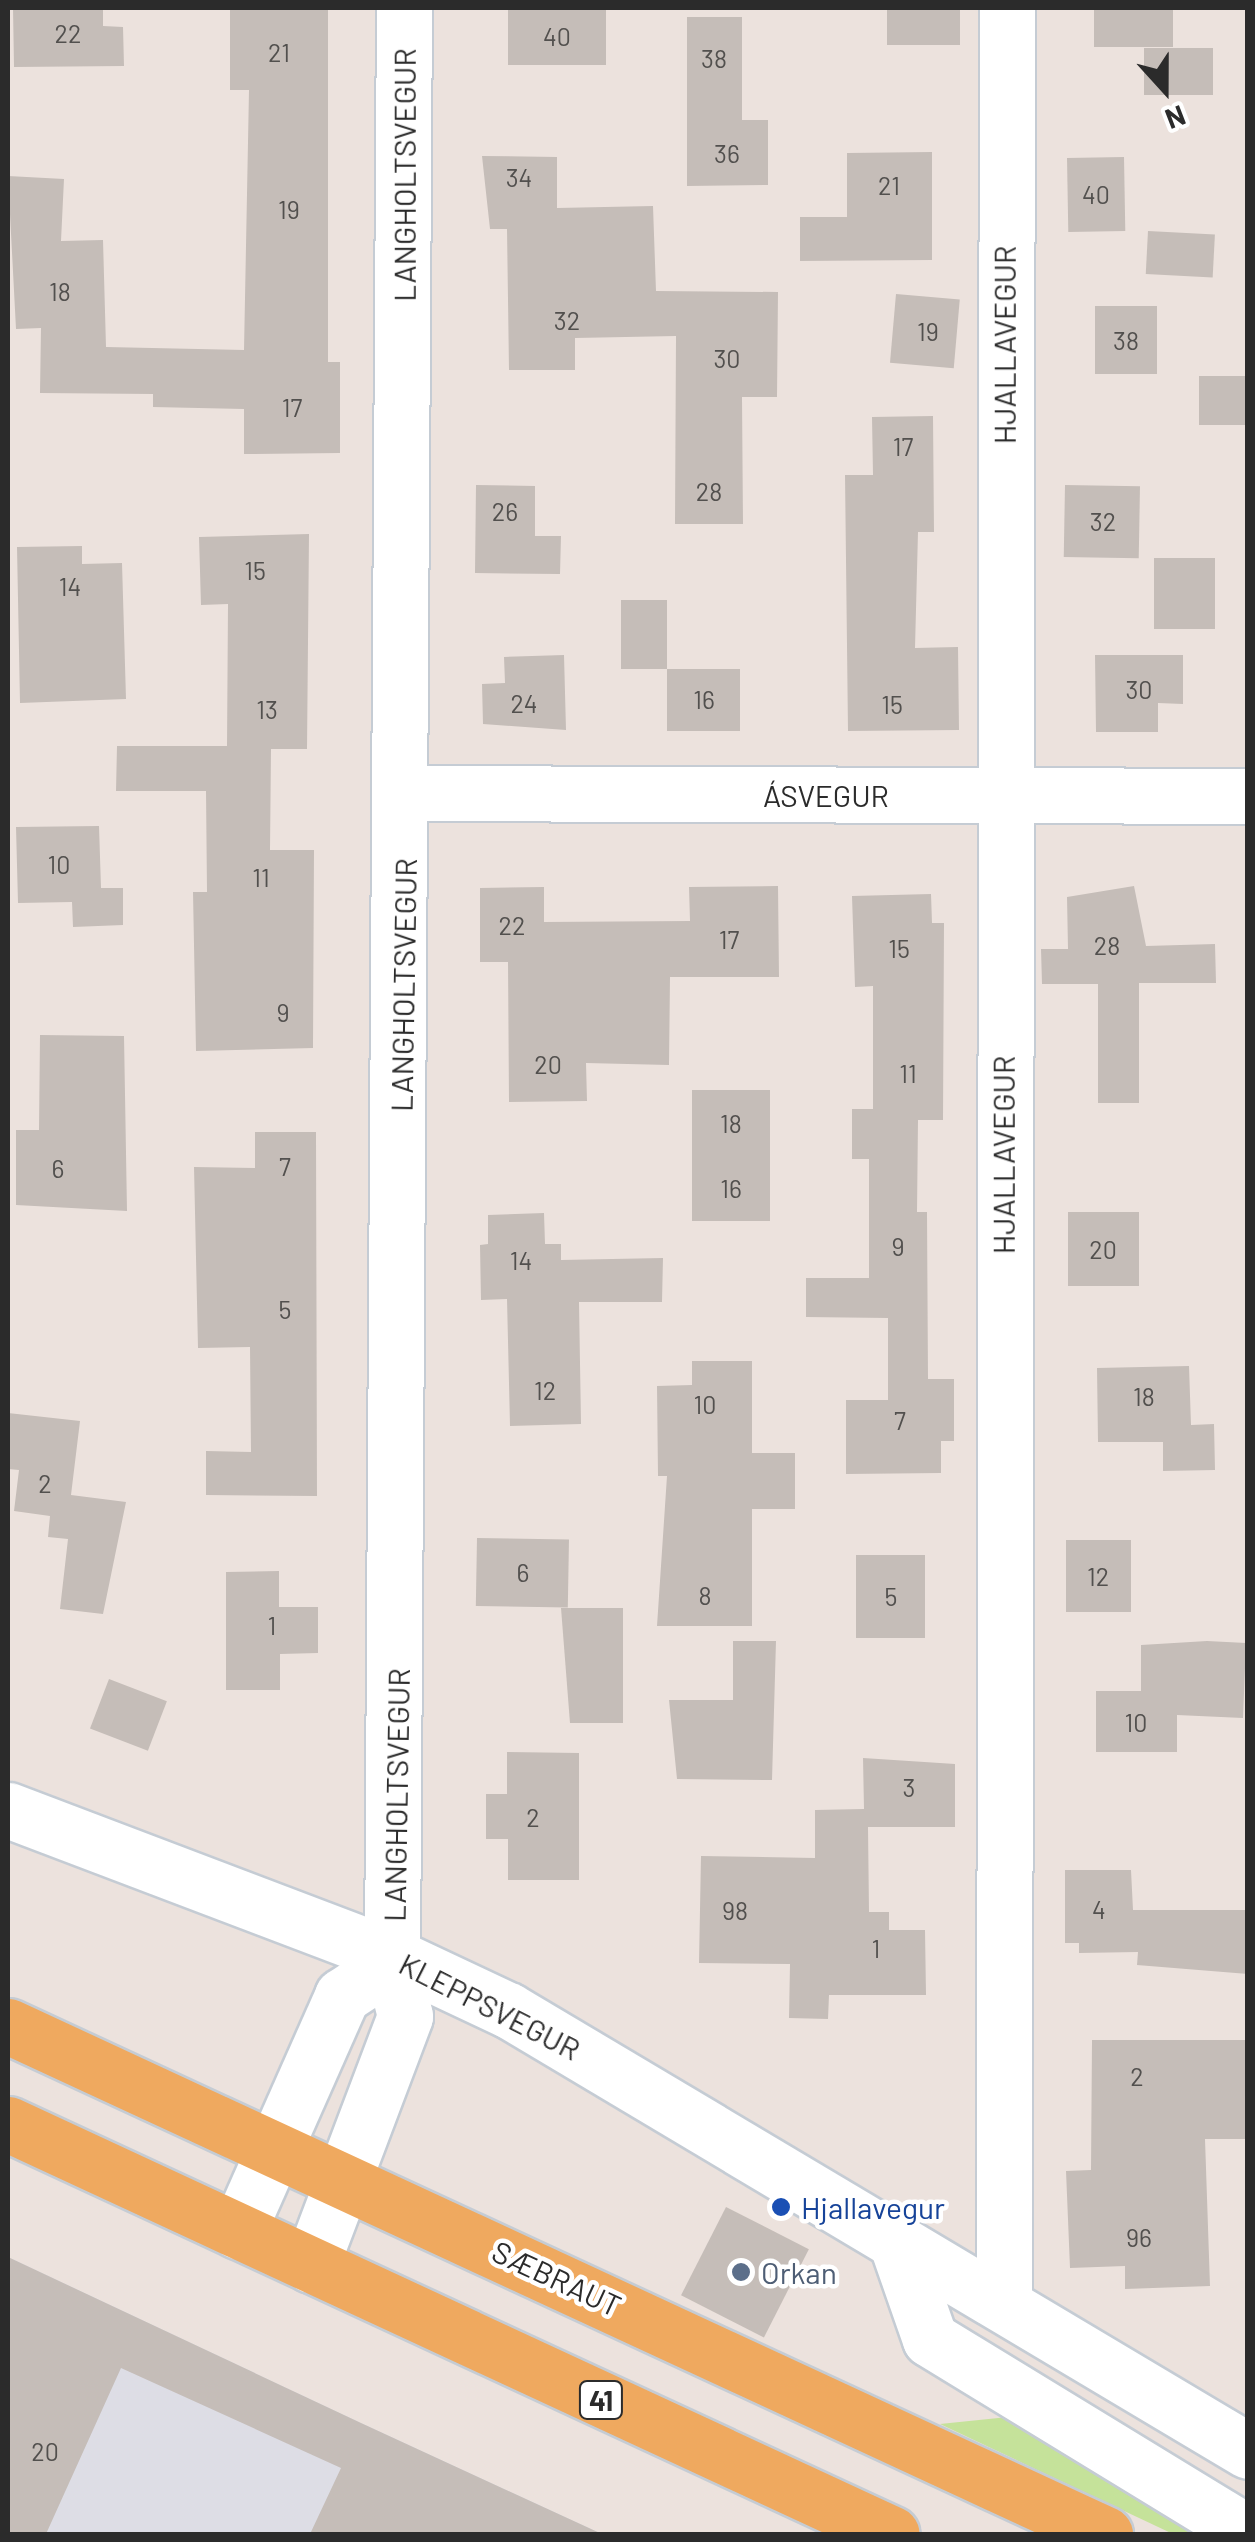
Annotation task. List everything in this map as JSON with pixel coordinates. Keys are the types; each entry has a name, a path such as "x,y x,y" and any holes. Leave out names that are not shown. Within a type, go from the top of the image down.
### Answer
{"main road":[{"name":"SÆBRAUT","path":"8,2026 1105,2534"},
{"name":"41","path":"8,2124 892,2534"}],"street":[{"name":"LANGHOLTSVEGUR","path":"311,2265 406,2016 393,1960 405,794 404,8"},
{"name":"HJALLAVEGUR","path":"1004,2302 1002,796 1007,8"},
{"name":"ÁSVEGUR","path":"405,794 1248,796"},
{"name":"KLEPPSVEGUR","path":"8,1810 393,1960 508,2010 893,2232 1248,2451"},
{"name":"LANGHOLTSVEGUR","path":"238,2230 271,2146 342,1996 393,1960"},
{"path":"893,2232 930,2339 1248,2533"}],"shaded area":[{"path":"8,2257 361,2423 602,2534 8,2534"}],"green space":[{"path":"1008,2417 1212,2534 1173,2534 940,2424"}],"building":[{"path":"13,8 103,8 103,26 123,27 124,66 14,67"},
{"path":"230,8 328,8 328,362 340,362 340,453 244,454 244,409 153,407 153,394 40,393 41,328 16,329 8,176 64,179 61,241 103,240 106,347 244,350 249,90 230,90"},
{"path":"508,8 606,8 606,65 508,65"},
{"path":"887,8 960,8 960,45 887,45"},
{"path":"1094,8 1173,8 1173,47 1094,47"},
{"path":"687,17 742,17 742,120 768,120 768,185 687,186"},
{"path":"1144,48 1213,48 1213,95 1144,95"},
{"path":"932,152 932,260 800,261 800,217 847,217 847,153"},
{"path":"482,156 557,157 557,208 653,206 656,291 778,292 777,397 742,397 743,524 675,524 676,336 575,338 575,370 509,370 507,229 490,229"},
{"path":"1124,157 1125,231 1068,232 1067,158"},
{"path":"1148,231 1215,235 1213,277 1146,274"},
{"path":"896,294 960,300 954,368 890,363"},
{"path":"1095,306 1157,306 1157,374 1095,374"},
{"path":"1199,376 1248,376 1248,425 1199,425"},
{"path":"933,416 934,532 918,532 915,648 958,647 959,730 848,731 845,475 873,475 872,417"},
{"path":"476,485 535,486 535,536 561,536 560,574 475,573"},
{"path":"1065,485 1140,486 1139,558 1064,557"},
{"path":"309,534 307,749 271,749 270,850 314,850 313,1048 196,1051 193,892 207,892 206,791 116,791 117,746 227,746 228,604 201,605 199,537"},
{"path":"82,546 82,564 122,563 126,699 20,703 17,547"},
{"path":"1154,558 1215,558 1215,629 1154,629"},
{"path":"621,600 667,600 667,669 621,669"},
{"path":"564,655 566,730 483,724 482,684 505,683 504,657"},
{"path":"1095,655 1183,655 1183,704 1158,703 1158,732 1096,732"},
{"path":"667,669 740,669 740,731 667,731"},
{"path":"99,826 101,888 123,888 123,925 73,927 72,902 18,903 16,827"},
{"path":"778,886 779,977 670,977 669,1065 586,1063 587,1101 509,1102 508,962 480,962 480,888 544,887 544,922 690,921 689,887"},
{"path":"1134,886 1146,946 1215,944 1216,983 1139,983 1139,1103 1098,1103 1098,984 1042,984 1041,949 1068,949 1067,897"},
{"path":"931,894 932,923 944,923 943,1120 918,1120 917,1212 927,1212 928,1379 954,1379 954,1441 941,1441 941,1473 846,1474 846,1400 888,1400 888,1318 806,1317 806,1278 869,1278 869,1159 852,1159 852,1109 873,1109 873,986 855,987 852,896"},
{"path":"40,1035 124,1036 127,1211 16,1205 16,1130 39,1130"},
{"path":"692,1090 770,1090 770,1221 692,1221"},
{"path":"255,1132 316,1132 317,1496 206,1495 206,1451 251,1452 250,1347 198,1348 194,1167 255,1168"},
{"path":"1068,1212 1139,1212 1139,1286 1068,1286"},
{"path":"544,1213 545,1244 561,1244 561,1260 663,1258 662,1302 579,1302 581,1424 510,1426 507,1299 481,1300 480,1245 488,1244 488,1215"},
{"path":"692,1361 752,1361 752,1453 795,1453 795,1509 752,1509 752,1626 657,1626 667,1476 658,1476 657,1386 692,1385"},
{"path":"1189,1366 1191,1425 1214,1424 1215,1470 1163,1471 1163,1442 1098,1442 1097,1368"},
{"path":"8,1413 80,1421 71,1495 126,1502 103,1614 60,1609 68,1539 48,1537 50,1516 14,1511 19,1470 8,1469"},
{"path":"477,1538 569,1540 568,1608 476,1606"},
{"path":"1066,1540 1131,1540 1131,1612 1066,1612"},
{"path":"856,1555 925,1555 925,1638 856,1638"},
{"path":"279,1571 279,1607 318,1607 318,1653 280,1654 280,1690 226,1690 226,1572"},
{"path":"561,1608 623,1608 623,1723 570,1723"},
{"path":"733,1641 776,1641 772,1780 677,1779 669,1700 733,1700"},
{"path":"1246,1643 1243,1718 1177,1715 1177,1752 1096,1752 1096,1691 1141,1691 1141,1645"},
{"path":"109,1679 167,1701 148,1751 90,1728"},
{"path":"507,1752 579,1753 579,1880 508,1880 508,1839 486,1839 486,1794 507,1794"},
{"path":"863,1758 955,1764 955,1827 868,1827 869,1912 889,1912 889,1930 925,1930 926,1995 829,1995 828,2019 789,2018 790,1964 699,1963 701,1856 815,1858 815,1810 864,1809"},
{"path":"1065,1870 1131,1870 1133,1910 1248,1910 1248,1974 1137,1965 1138,1952 1079,1953 1079,1943 1065,1943"},
{"path":"1092,2040 1248,2040 1248,2139 1205,2139 1210,2286 1125,2289 1125,2266 1070,2268 1066,2171 1091,2170"},
{"path":"726,2207 809,2249 764,2337 681,2295"},
{"path":"8,2257 602,2534 310,2534 341,2468 121,2368 46,2534 8,2534"}],"place":[{"name":"Hjallavegur","path":"781,2207"},
{"name":"Orkan","path":"741,2272"}]}
